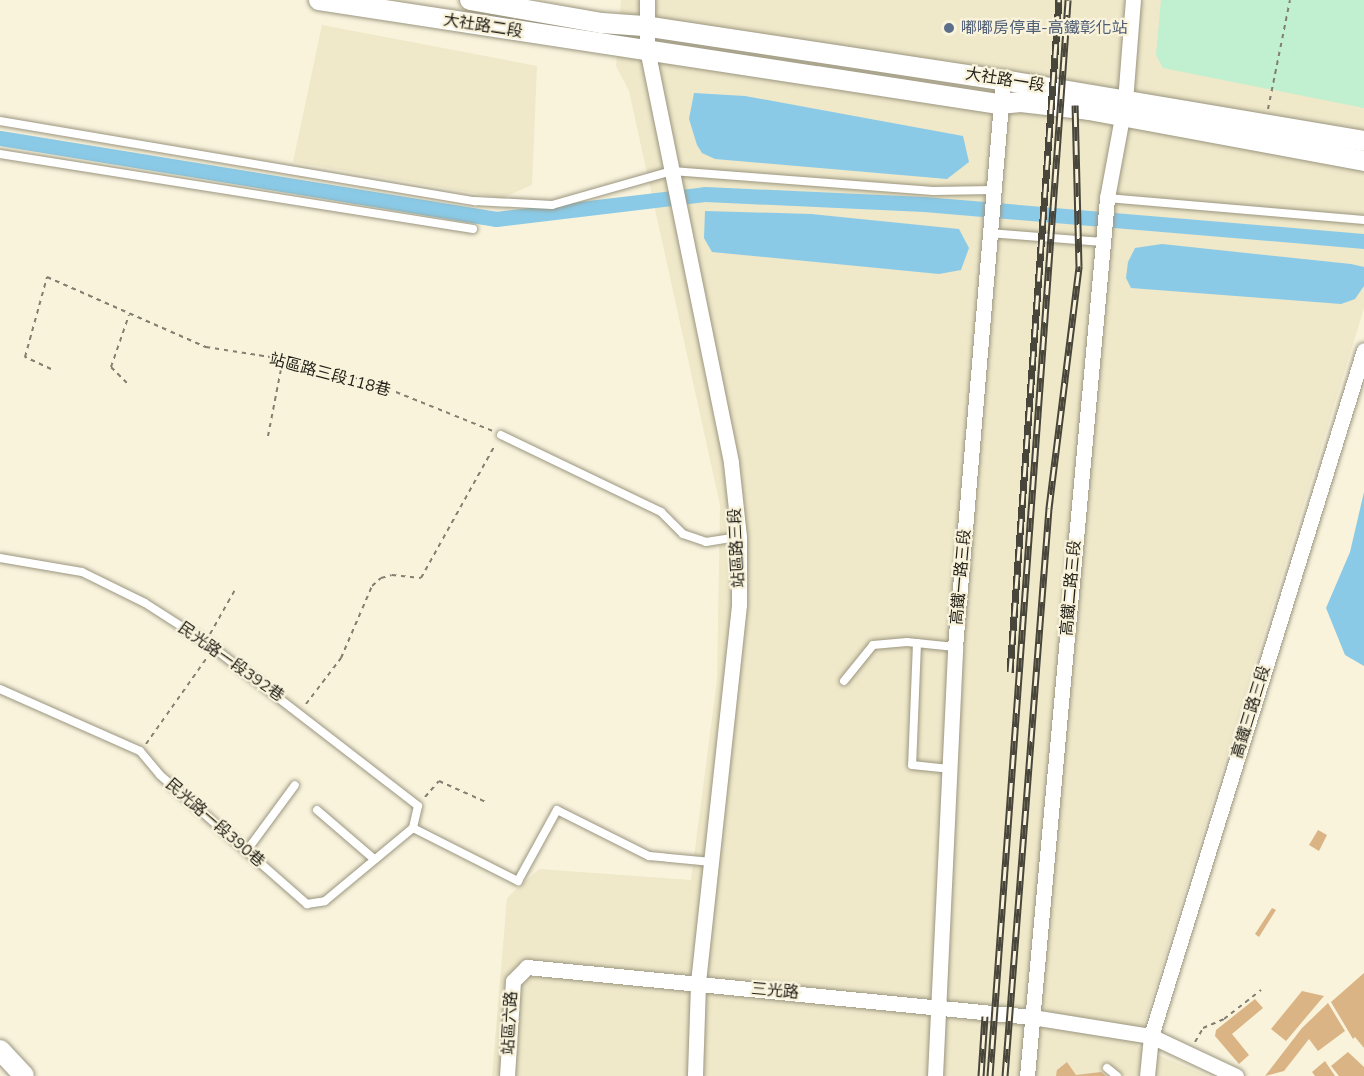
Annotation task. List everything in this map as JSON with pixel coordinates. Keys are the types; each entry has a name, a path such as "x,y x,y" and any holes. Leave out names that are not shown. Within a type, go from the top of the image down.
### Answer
{"street":[{"name":"大社路二段","path":"470,0 602,23 644,26"},
{"name":"站區路三段","path":"647,0 644,26 647,49 731,463 739,537 739,605 698,984 695,1076"},
{"name":"高鐵二路三段","path":"1027,1076 1107,198 1124,110 1132,0"},
{"name":"大社路二段","path":"331,1 647,49"},
{"name":"大社路一段","path":"644,26 1003,80 1124,110 1364,161"},
{"name":"大社路一段","path":"647,49 999,104 1022,102 1078,109 1124,110 1265,125 1364,141"},
{"name":"高鐵一路三段","path":"935,1076 955,647 999,104 1003,80"},
{"name":"高鐵三路三段","path":"1147,1076 1150,1036 1364,350"},
{"name":"三光路","path":"518,972 527,967 1032,1017 1150,1036 1236,1076"},
{"name":"站區六路","path":"507,1076 513,981 518,972"},
{"path":"0,1050 24,1076"}],"lane":[{"path":"0,121 475,201 552,205 672,171 933,191 993,190"},
{"path":"0,154 473,229"},
{"path":"1107,198 1364,220"},
{"path":"989,233 1103,242"},
{"path":"501,435 661,512 683,534 706,542 739,537"},
{"name":"民光路一段392巷","path":"0,558 82,572 145,603 214,647 300,711 418,806"},
{"path":"844,681 873,645 917,643 955,647"},
{"path":"917,643 912,765 950,770"},
{"name":"民光路一段390巷","path":"0,689 140,751 160,775 248,849 307,904 317,906 414,828"},
{"path":"248,849 295,785"},
{"path":"418,806 414,828 518,881 557,810 649,856 712,862"},
{"path":"317,810 374,860"},
{"path":"1107,1068 1118,1076"}],"path":[{"path":"1265,125 1290,0"},
{"name":"站區路三段118巷","path":"51,369 24,357 47,277 206,347 283,359 371,382 501,435"},
{"path":"127,382 111,367 129,315"},
{"path":"268,436 283,359"},
{"path":"300,711 341,658 372,586 381,578 392,575 421,578 501,435"},
{"path":"206,642 236,588"},
{"path":"140,751 214,647"},
{"path":"418,806 439,781 486,802"},
{"path":"1188,1054 1203,1028 1224,1019 1261,990"}],"shaded area":[{"path":"621,0 1364,0 1364,308 1137,1046 1208,1076 492,1076 507,898 539,869 691,880 717,680 720,505 629,91 616,66"},
{"path":"322,25 537,66 532,185 502,198 293,162"}],"green space":[{"path":"1161,0 1364,0 1364,108 1163,68 1156,55"}],"water":[{"path":"694,93 745,96 963,136 969,162 947,179 715,159 702,153 697,145 689,119"},
{"path":"705,211 811,214 959,229 969,248 961,270 939,274 712,252 704,238"},
{"path":"1162,244 1351,264 1364,267 1364,286 1355,299 1341,304 1131,288 1126,278 1128,262 1135,248"},
{"path":"1364,492 1364,666 1345,655 1326,608 1350,552"}],"building":[{"path":"1318,830 1327,835 1319,851 1309,845"},
{"path":"1272,908 1276,910 1259,937 1255,934"},
{"path":"1364,973 1364,1048 1355,1037 1353,1039 1331,1002"},
{"path":"1302,991 1324,996 1286,1041 1271,1029"},
{"path":"1255,999 1263,1008 1232,1034 1249,1055 1239,1064 1215,1036 1216,1030"},
{"path":"1328,1003 1345,1031 1318,1051 1309,1039 1284,1071 1265,1076 1302,1028"},
{"path":"1348,1052 1364,1067 1364,1076 1339,1076 1331,1066"},
{"path":"1325,1061 1335,1076 1315,1076 1312,1072"},
{"path":"1067,1062 1076,1075 1101,1072 1106,1076 1056,1076 1057,1070"}],"waterway":[{"path":"0,138 496,219 705,194 924,204 1364,241"}],"railway":[{"path":"1010,672 1059,0"},
{"path":"990,1076 1068,0"},
{"path":"1005,1076 1049,508 1079,266 1075,105"},
{"path":"981,1076 985,1016"}],"place":[{"name":"嘟嘟房停車-高鐵彰化站","path":"949,28"}]}
